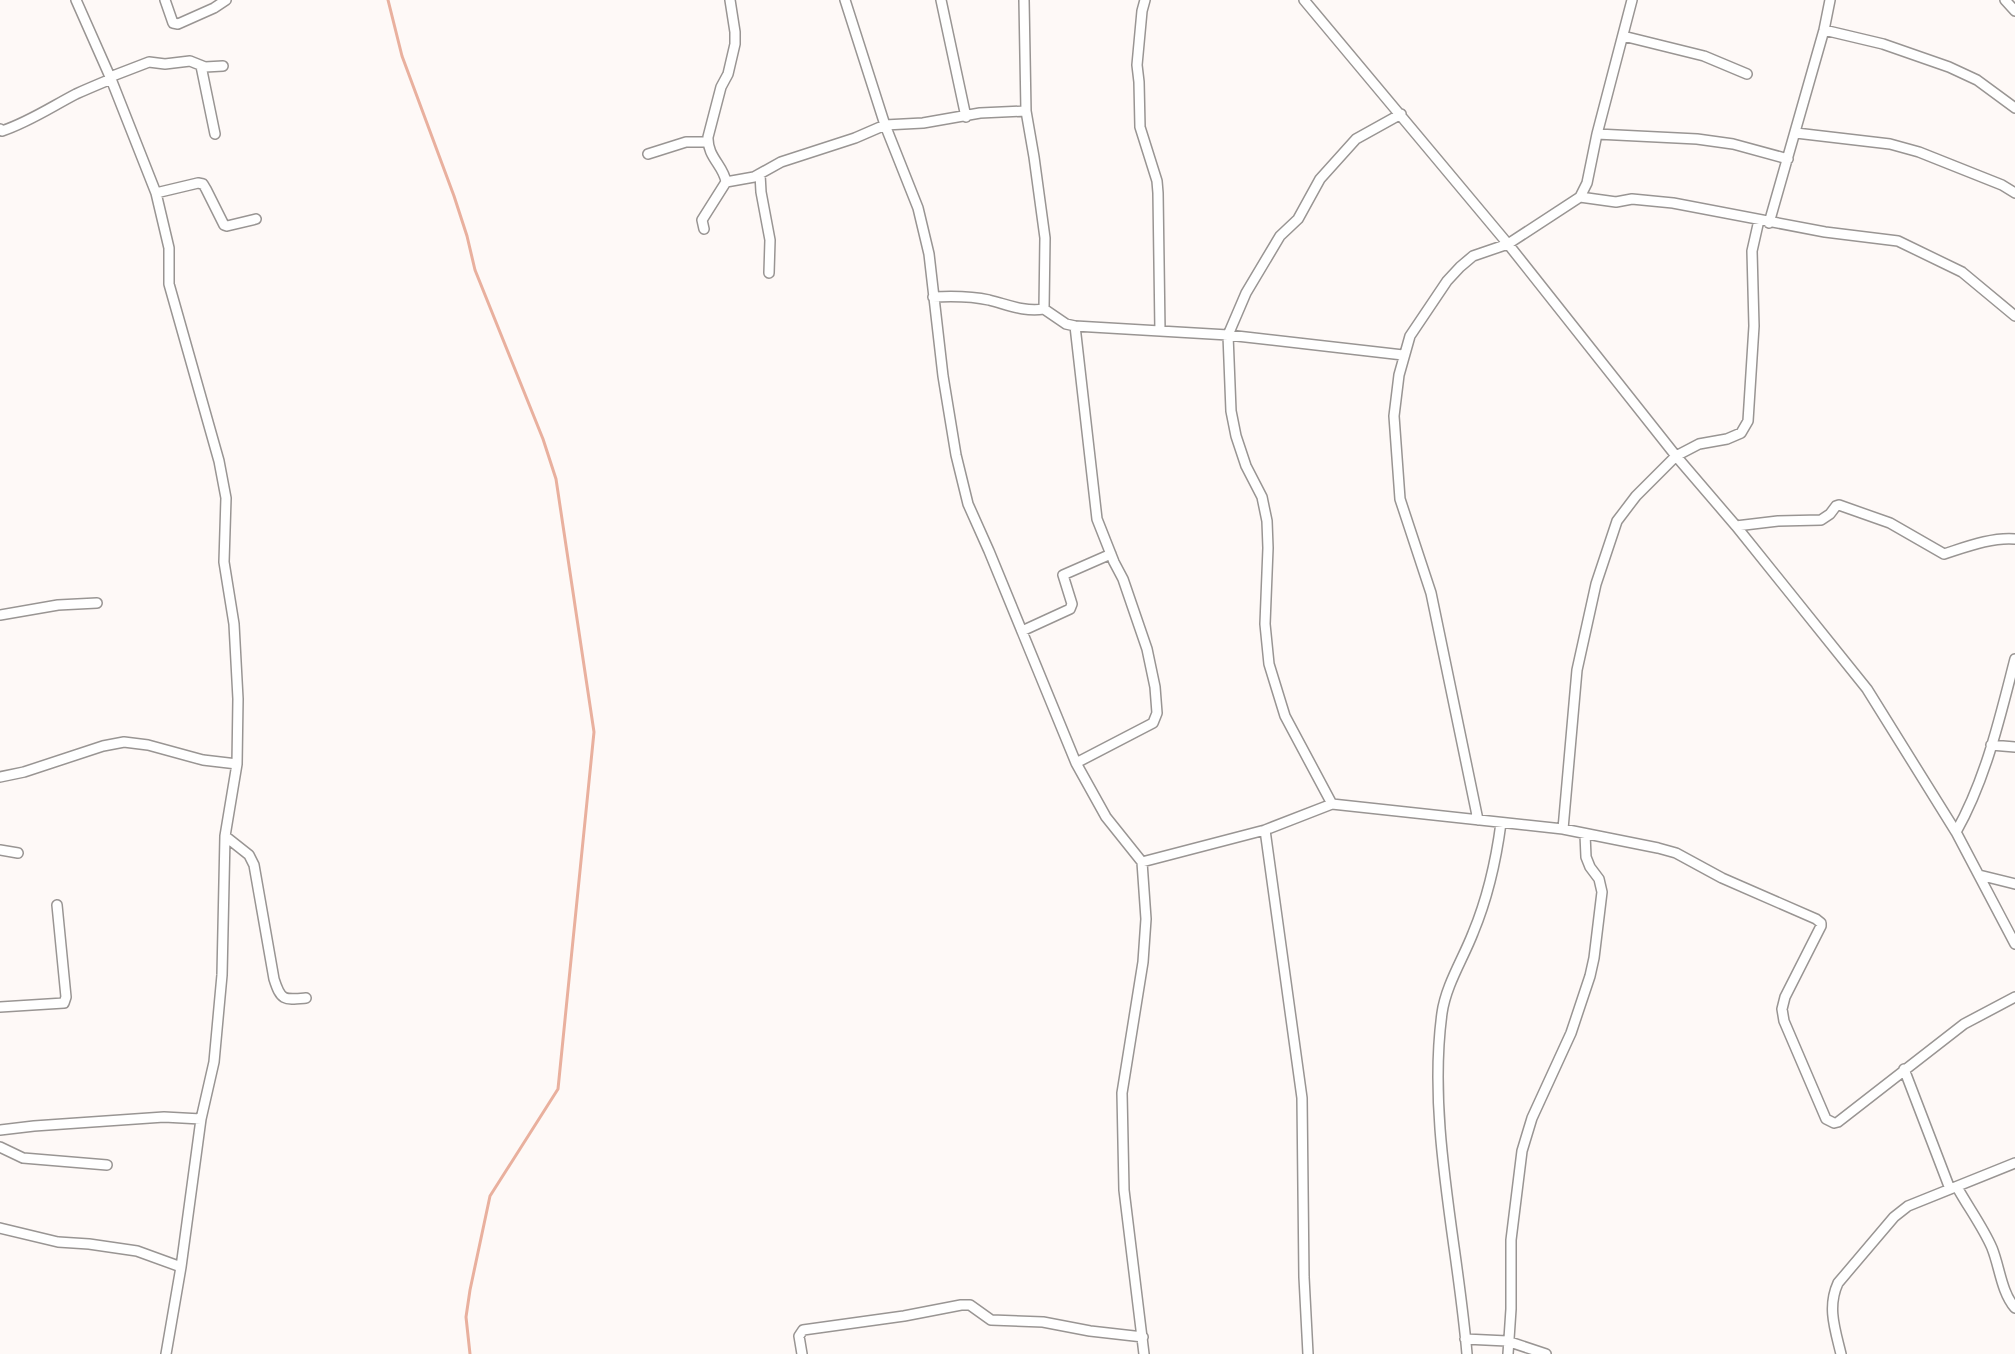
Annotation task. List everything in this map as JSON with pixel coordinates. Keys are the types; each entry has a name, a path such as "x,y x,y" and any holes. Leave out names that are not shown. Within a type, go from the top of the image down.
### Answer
{"street":[{"path":"76,0 111,78 156,193 169,248 169,284 208,417 226,498 224,562 234,624 238,699 237,764 225,836 222,975 214,1062 201,1119 181,1267 166,1354"},
{"path":"165,0 173,22 178,24 226,0"},
{"path":"704,230 702,220 726,182 724,174 712,157 707,142 735,44 730,0"},
{"path":"845,0 885,125 918,208 929,254 942,376 956,455 968,504 1076,764 1106,817 1142,862 1146,919 1143,962 1122,1094 1124,1190 1144,1354"},
{"path":"941,0 966,117"},
{"path":"1024,0 1026,111 1045,238 1044,309"},
{"path":"1145,0 1137,65 1140,127 1157,180 1160,331"},
{"path":"1304,0 1508,244 1676,456 1736,526 1867,689 1956,832 2015,944"},
{"path":"1478,820 1431,593 1400,499 1394,416 1403,355 1410,336 1447,281 1473,256 1508,244 1580,197 1587,183 1597,134 1632,0"},
{"path":"1769,223 1824,30 1829,1 1817,0"},
{"path":"2005,0 2015,11"},
{"path":"1824,30 1883,44 1949,67 1977,80 2015,108"},
{"path":"1623,36 1704,56 1747,74"},
{"path":"0,129 2,131 22,124 76,94 149,62 165,64 190,61 201,66 223,66"},
{"path":"201,66 215,134"},
{"path":"726,182 743,180 760,174 781,162 855,138 885,125 922,123 980,113 1026,111"},
{"path":"1332,804 1285,716 1269,664 1265,624 1267,521 1262,497 1246,466 1236,436 1231,411 1228,335 1246,293 1280,236 1298,219 1320,179 1356,139 1401,114"},
{"path":"1796,133 1890,144 1919,152 2002,185 2015,193"},
{"path":"1597,134 1733,144 1788,159"},
{"path":"648,154 686,142 707,142"},
{"path":"760,174 770,240 769,273"},
{"path":"156,193 198,183 203,184 224,225 256,219"},
{"path":"1580,197 1616,202 1632,199 1673,203 1769,223 1898,241 1962,272 2015,316"},
{"path":"1563,829 1577,670 1596,584 1617,521 1636,496 1676,456 1699,444 1742,433 1748,421 1754,326 1752,251 1759,220"},
{"path":"933,297 956,295 1030,311 1044,309 1066,324 1075,326 1228,335 1403,355"},
{"path":"1075,326 1097,519 1123,579 1146,649 1155,687 1157,713 1153,723 1076,764"},
{"path":"1736,526 1778,521 1821,520 1836,506 1839,506 1890,523 1944,554 1989,542 2015,539"},
{"path":"1022,631 1070,609 1072,604 1063,575 1111,554"},
{"path":"0,615 58,605 97,603"},
{"path":"1956,832 1968,810 1991,745 2015,658"},
{"path":"0,777 24,772 103,746 124,742 148,745 203,760 237,764"},
{"path":"1991,745 2015,747"},
{"path":"1142,862 1265,830 1332,804 1563,829 1676,853 1722,879 1820,921 1821,927 1785,997 1782,1009 1784,1021 1826,1119 1834,1123 1964,1024 2015,997"},
{"path":"1467,1354 1441,1134 1437,1054 1442,1010 1488,894 1501,823"},
{"path":"1265,830 1302,1098 1304,1277 1308,1354"},
{"path":"1508,1354 1511,1240 1522,1151 1532,1118 1571,1033 1594,958 1602,892 1599,879 1586,857 1585,834"},
{"path":"225,836 249,855 254,865 278,994 290,1000 306,998"},
{"path":"0,850 18,853"},
{"path":"1978,875 2015,884"},
{"path":"0,1007 64,1003 66,997 57,905"},
{"path":"1904,1069 1954,1188 1990,1244 2005,1293 2015,1308"},
{"path":"0,1130 164,1117 201,1119"},
{"path":"0,1147 23,1158 107,1165"},
{"path":"1842,1354 1832,1310 1834,1293 1838,1283 1894,1216 1908,1206 2015,1163"},
{"path":"0,1228 58,1242 137,1251 181,1267"},
{"path":"802,1354 799,1336 803,1330 904,1316 961,1305 970,1305 991,1320 1043,1322 1090,1331 1143,1337"},
{"path":"1465,1339 1508,1341 1546,1354"}],"waterway":[{"path":"388,0 402,56 454,196 475,270 543,439 556,479 594,732 558,1089 490,1196 466,1317 470,1354"}]}
